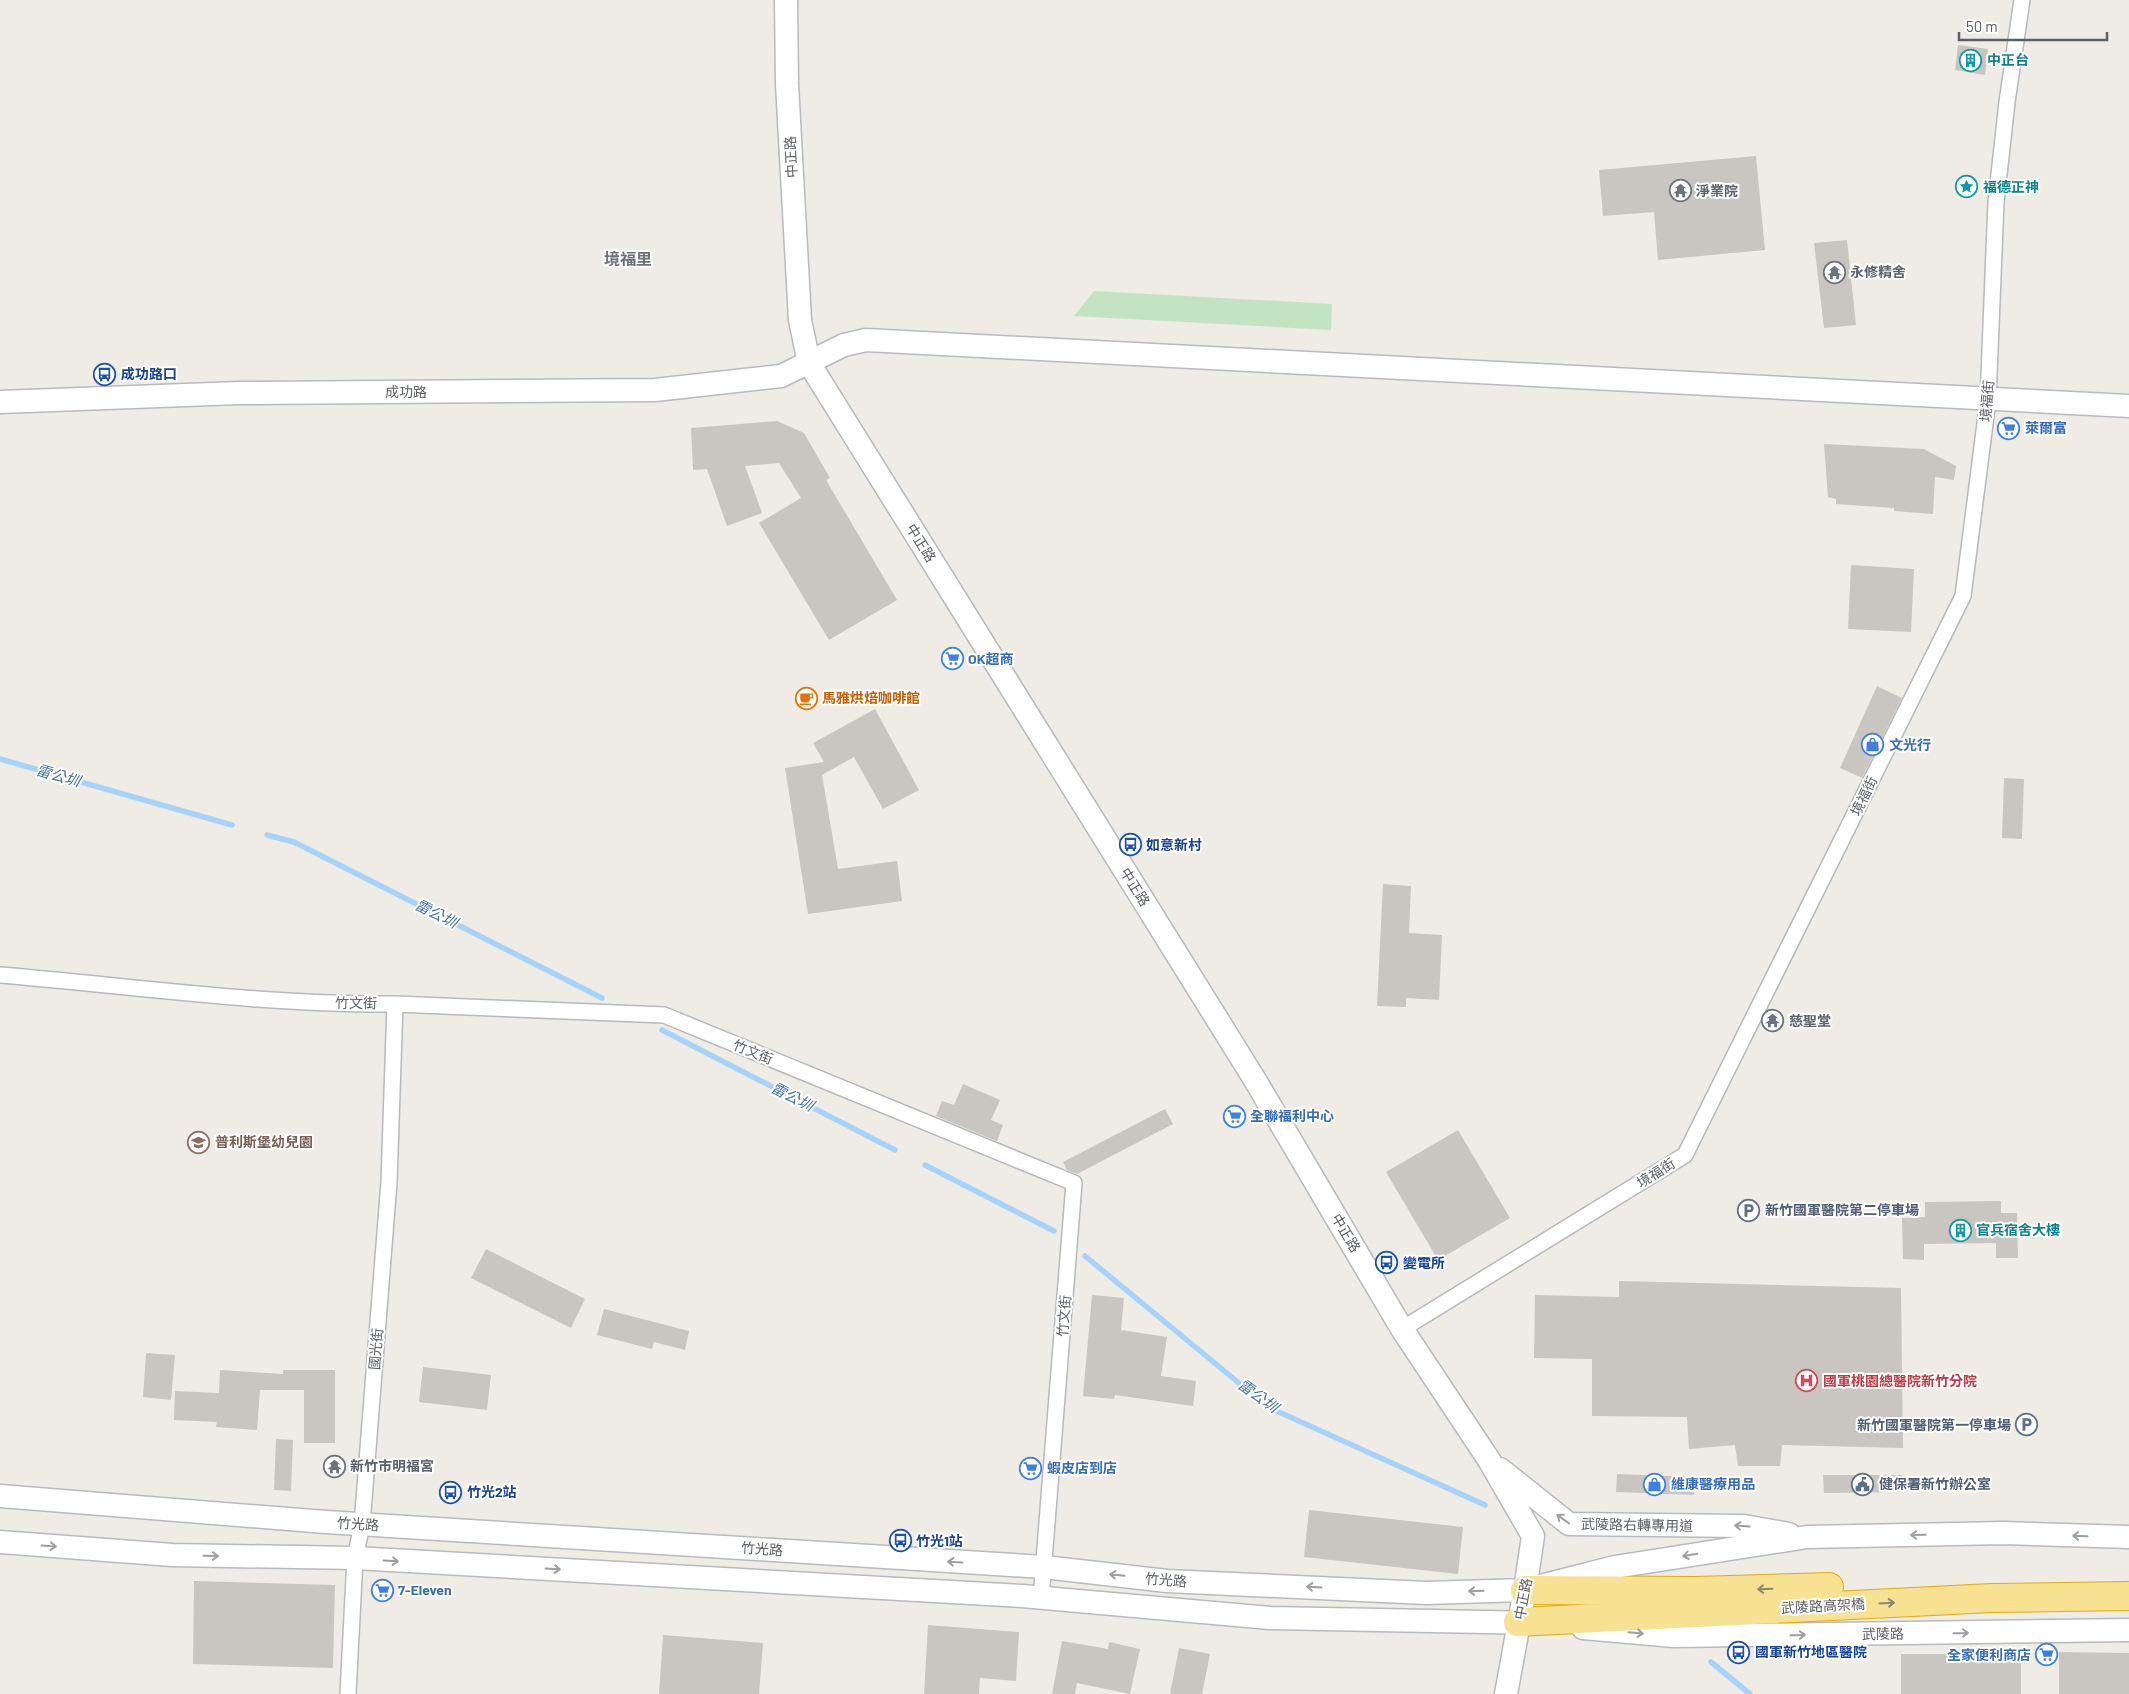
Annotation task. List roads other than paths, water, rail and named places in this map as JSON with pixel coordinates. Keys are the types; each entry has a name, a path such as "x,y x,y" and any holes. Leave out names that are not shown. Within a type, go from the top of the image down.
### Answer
{"highway":[{"name":"武陵路高架橋","path":"1525,1590 1696,1591 2129,1578"},
{"name":"武陵路高架橋","path":"1518,1622 1992,1598 2129,1596"}],"street":[{"name":"中正路","path":"786,0 787,84 800,320 809,363 1255,1080 1402,1328 1489,1460 1533,1536 1506,1694"},
{"name":"境福街","path":"1402,1328 1685,1155 1963,596 1988,400 1996,202 2007,102 2022,0"},
{"name":"成功路","path":"0,402 240,393 655,390 781,376 844,344 866,340 2129,406"},
{"name":"竹文街","path":"0,975 247,998 357,1004 664,1015 1074,1183 1041,1598"},
{"name":"國光街","path":"348,1694 355,1558 362,1525 388,1192 396,1004"},
{"name":"武陵路右轉專用道","path":"1489,1460 1569,1524 1744,1526 1807,1537"},
{"name":"竹光路","path":"0,1496 362,1525 1044,1567 1187,1582 1426,1593 1525,1590"},
{"path":"1525,1590 1615,1567 1807,1537 2004,1533 2129,1537"},
{"name":"竹光路","path":"0,1542 172,1555 355,1558 1041,1598 1270,1618 1518,1622"},
{"name":"武陵路","path":"1518,1622 1674,1636 2129,1630"}],"waterway":[{"name":"雷公圳","path":"0,759 232,825"},
{"name":"雷公圳","path":"267,835 294,842 602,998"},
{"name":"雷公圳","path":"662,1030 895,1150"},
{"name":"雷公圳","path":"925,1165 1054,1231"},
{"name":"雷公圳","path":"1085,1256 1268,1407 1485,1505"},
{"name":"雷公圳","path":"1711,1662 1750,1694"}],"place":[{"name":"中正台","path":"1971,60"},
{"name":"福德正神","path":"1967,187"},
{"name":"淨業院","path":"1680,191"},
{"name":"永修精舍","path":"1834,272"},
{"name":"成功路口","path":"105,374"},
{"name":"萊爾富","path":"2009,428"},
{"name":"OK超商","path":"952,659"},
{"name":"馬雅烘焙咖啡館","path":"806,698"},
{"name":"文光行","path":"1873,745"},
{"name":"如意新村","path":"1130,845"},
{"name":"慈聖堂","path":"1773,1021"},
{"name":"全聯福利中心","path":"1234,1116"},
{"name":"普利斯堡幼兒園","path":"199,1142"},
{"name":"新竹國軍醫院第二停車場","path":"1749,1210"},
{"name":"官兵宿舍大樓","path":"1960,1230"},
{"name":"變電所","path":"1387,1263"},
{"name":"國軍桃園總醫院新竹分院","path":"1807,1381"},
{"name":"新竹國軍醫院第一停車場","path":"2027,1425"},
{"name":"新竹市明福宮","path":"334,1466"},
{"name":"蝦皮店到店","path":"1031,1468"},
{"name":"維康醫療用品","path":"1655,1484"},
{"name":"健保署新竹辦公室","path":"1863,1484"},
{"name":"竹光2站","path":"451,1492"},
{"name":"竹光1站","path":"900,1541"},
{"name":"7-Eleven","path":"382,1590"},
{"name":"國軍新竹地區醫院","path":"1739,1652"},
{"name":"全家便利商店","path":"2047,1655"}],"district":[{"name":"境福里","path":"628,259"}]}
